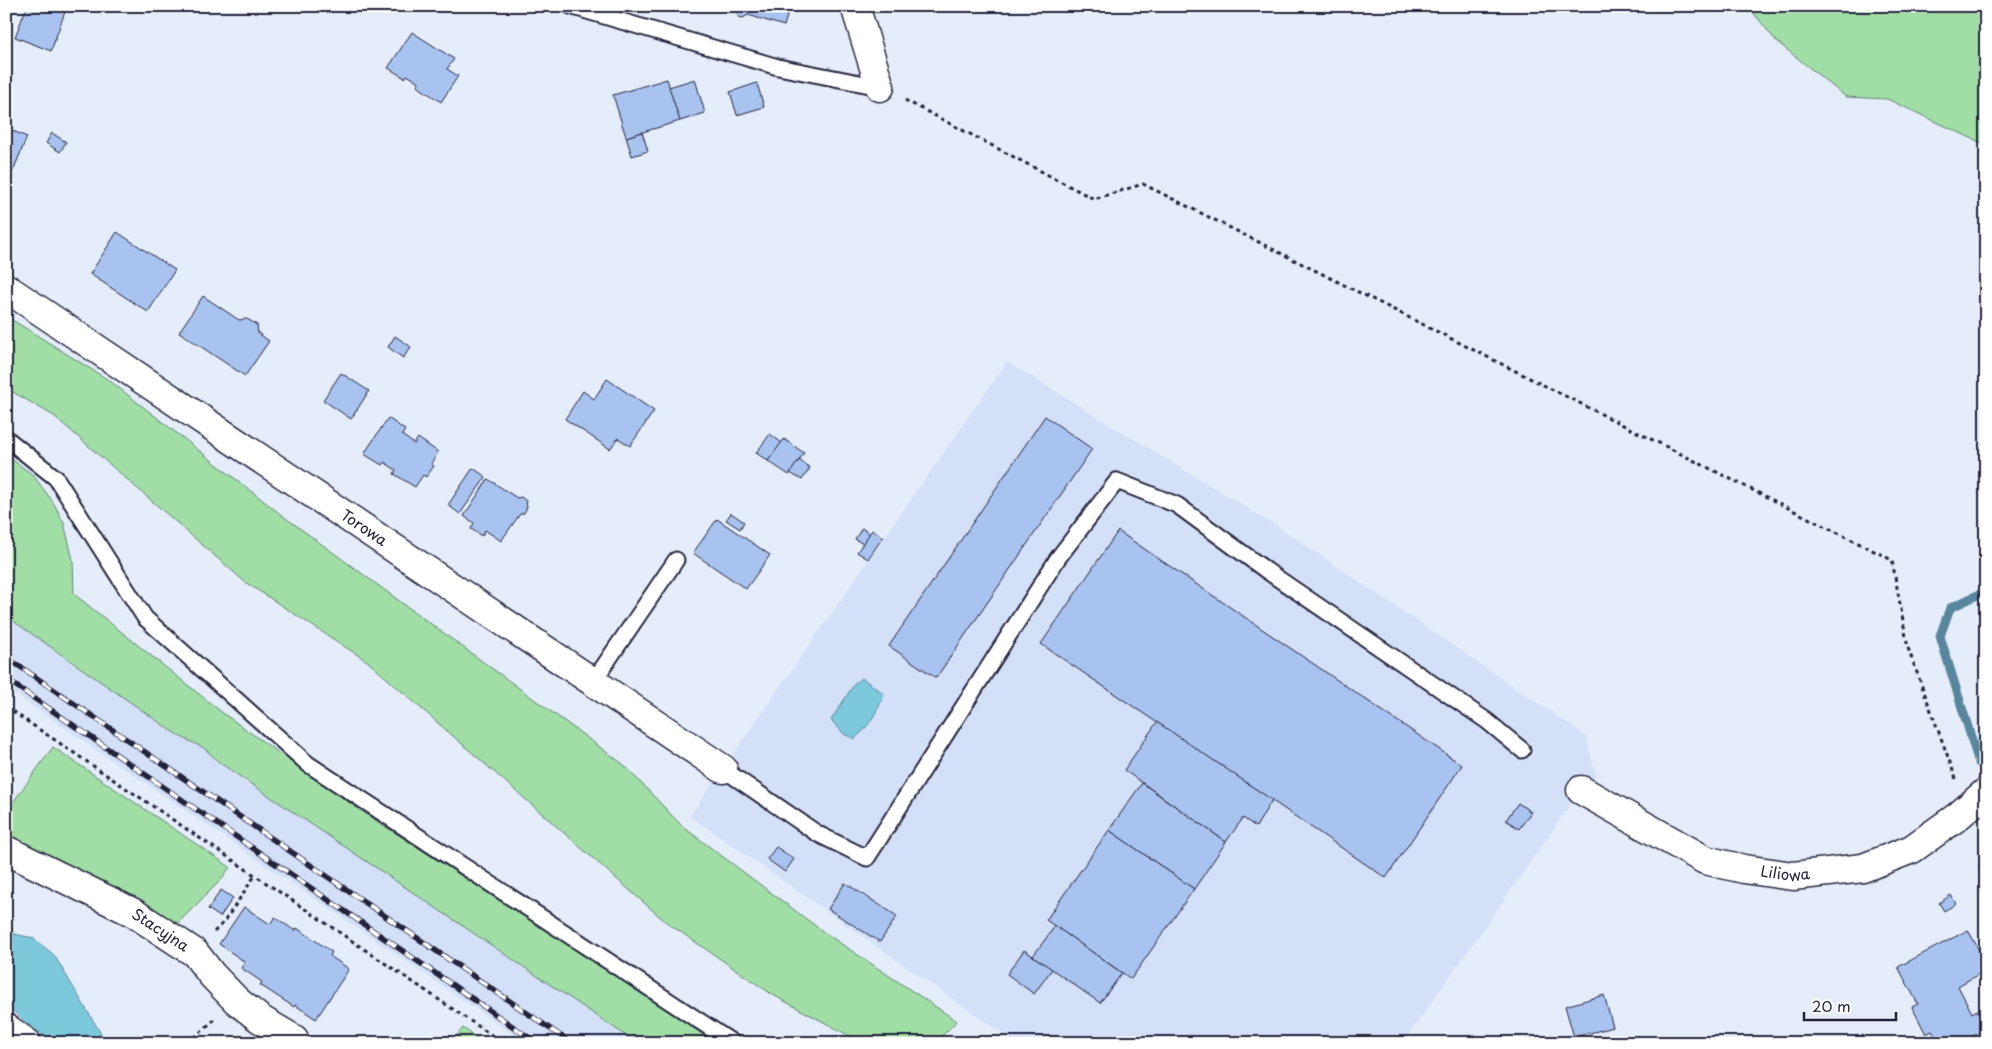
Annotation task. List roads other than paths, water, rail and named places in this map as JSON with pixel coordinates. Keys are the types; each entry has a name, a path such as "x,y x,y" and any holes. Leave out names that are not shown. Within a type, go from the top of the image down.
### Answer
{"street":[{"path":"855,6 880,87"},
{"name":"Torowa","path":"6,288 723,769"},
{"name":"Liliowa","path":"1581,790 1705,860 1744,869 1793,876 1863,868 1912,849 1958,817 1983,795"},
{"name":"Stacyjna","path":"6,850 134,913 195,953 212,975 237,1001 260,1019 294,1039"},
{"path":"6,1028 27,1043"}],"lane":[{"path":"570,6 778,66 880,87"},
{"path":"6,438 56,478 145,618 308,764 733,1043"},
{"path":"723,769 818,834 867,858 1058,558 1117,481 1178,505 1267,571 1487,721 1522,750"},
{"path":"593,682 676,560"}],"water":[{"path":"862,678 884,694 872,719 854,739 844,734 831,720 855,683"},
{"path":"6,917 14,934 33,938 54,955 103,1037 93,1043 54,1043 25,1022 6,1004"}],"waterway":[{"path":"1979,763 1940,636 1950,608 1986,591"}],"railway":[{"path":"6,657 571,1043"},
{"path":"6,679 537,1043"}]}
